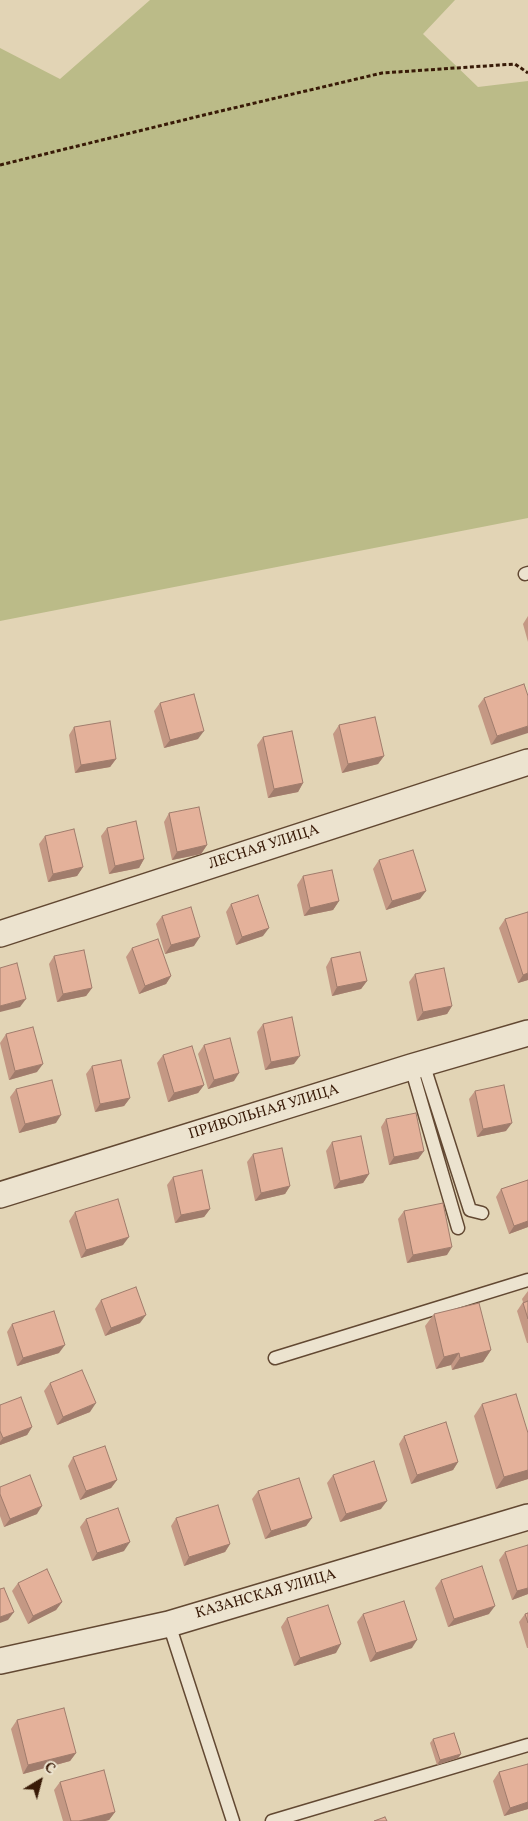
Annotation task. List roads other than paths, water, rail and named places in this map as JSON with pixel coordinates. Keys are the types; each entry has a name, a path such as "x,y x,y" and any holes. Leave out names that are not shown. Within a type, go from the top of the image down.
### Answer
{"street":[{"name":"ЛЕСНАЯ УЛИЦА","path":"0,934 528,762"},
{"name":"ПРИВОЛЬНАЯ УЛИЦА","path":"0,1195 417,1065 528,1033"},
{"name":"КАЗАНСКАЯ УЛИЦА","path":"0,1661 169,1624 528,1517"}],"lane":[{"path":"417,1065 470,1210 482,1213"},
{"path":"417,1065 458,1228"},
{"path":"275,1358 528,1280"},
{"path":"169,1624 233,1821"},
{"path":"272,1821 528,1745"}]}
